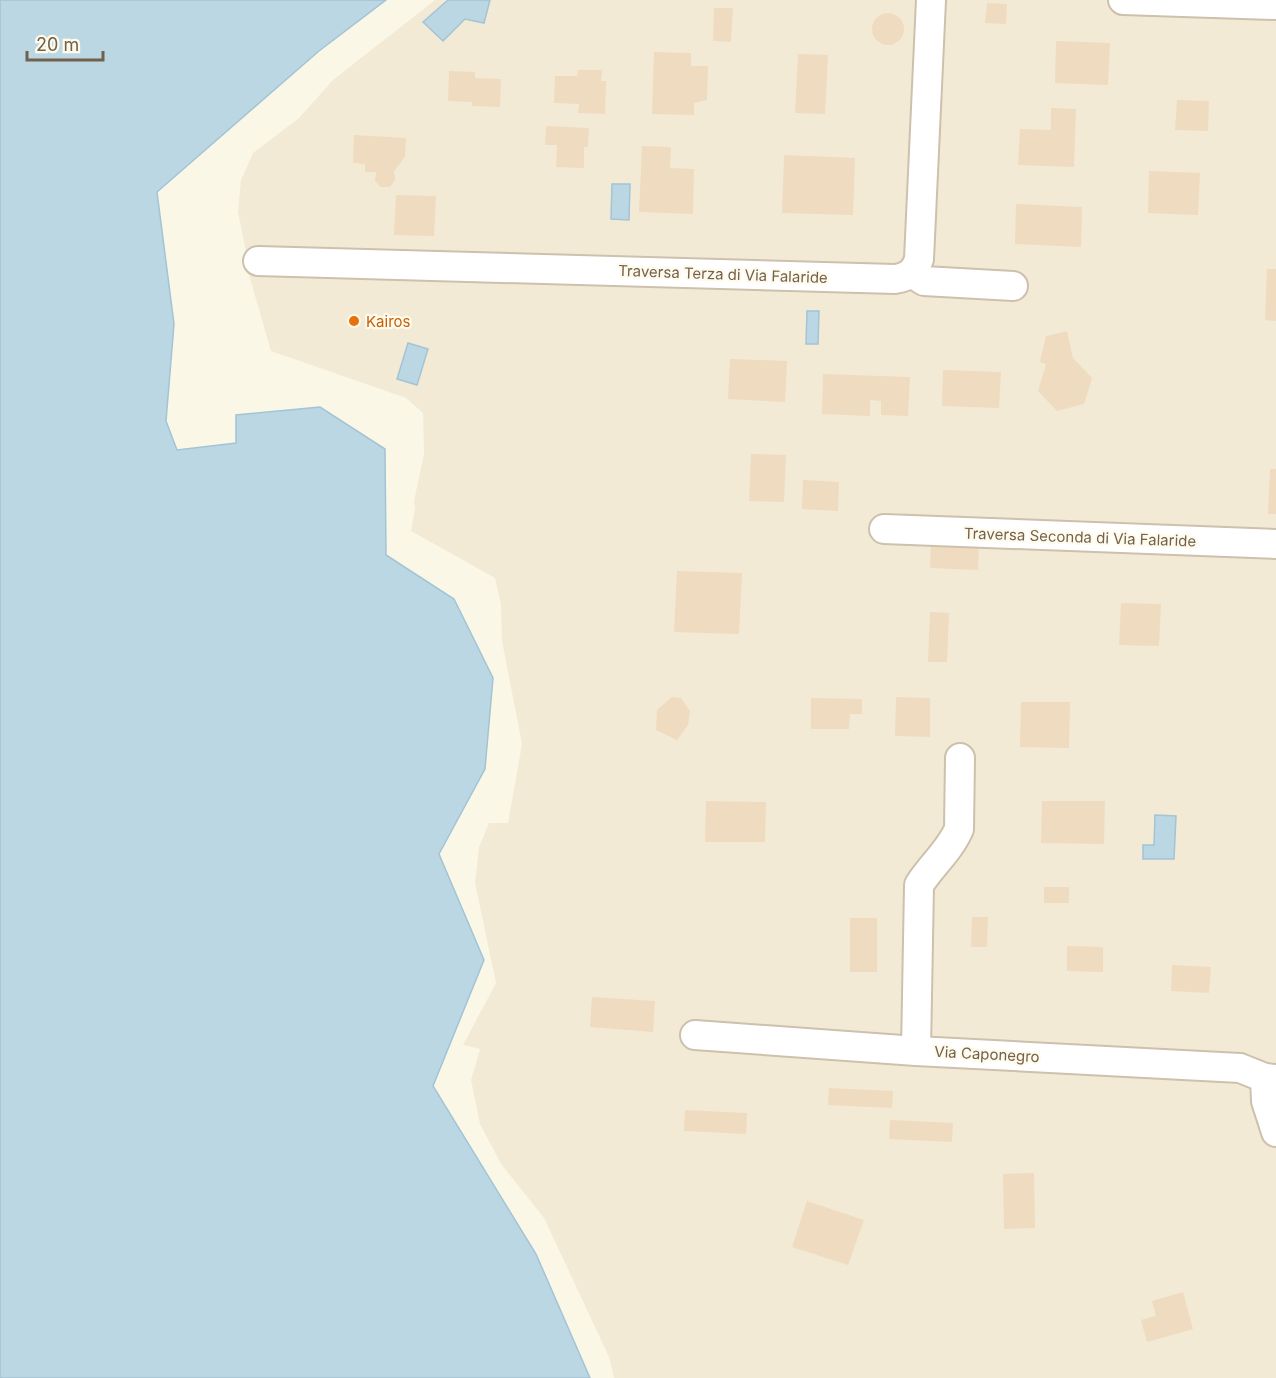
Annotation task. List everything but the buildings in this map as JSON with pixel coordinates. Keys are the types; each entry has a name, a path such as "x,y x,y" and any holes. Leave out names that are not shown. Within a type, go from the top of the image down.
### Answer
{"street":[{"path":"931,0 919,259 912,273 924,281 1013,286"},
{"path":"1123,0 1276,5"},
{"name":"Traversa Terza di Via Falaride","path":"258,261 895,279 912,273"},
{"name":"Traversa Seconda di Via Falaride","path":"884,529 1276,544"},
{"path":"916,1051 919,885 954,839 958,829 960,758"},
{"name":"Via Caponegro","path":"696,1035 916,1051 1240,1068 1270,1078"},
{"path":"1270,1078 1266,1101 1276,1132"}],"shaded area":[{"path":"435,0 1276,0 1276,1378 614,1378 609,1357 544,1218 501,1164 480,1124 471,1080 480,1049 463,1045 496,983 475,883 479,847 489,823 508,823 522,744 502,641 501,605 495,578 411,531 414,501 424,454 423,413 406,398 271,351 247,268 238,212 241,180 253,153 299,118 333,80"}],"water":[{"path":"0,0 386,0 319,51 157,192 174,324 166,421 177,450 236,443 236,415 320,407 385,449 386,555 454,599 493,678 485,769 439,854 484,960 433,1086 536,1254 590,1378 0,1378"},
{"path":"448,0 490,0 484,23 465,19 443,41 423,22"},
{"path":"612,184 630,184 629,220 611,219"},
{"path":"807,311 819,311 818,344 806,344"},
{"path":"408,343 428,349 417,385 397,379"},
{"path":"1155,815 1176,816 1174,859 1143,859 1143,845 1154,845"}],"place":[{"name":"Kairos","path":"354,321"}]}
